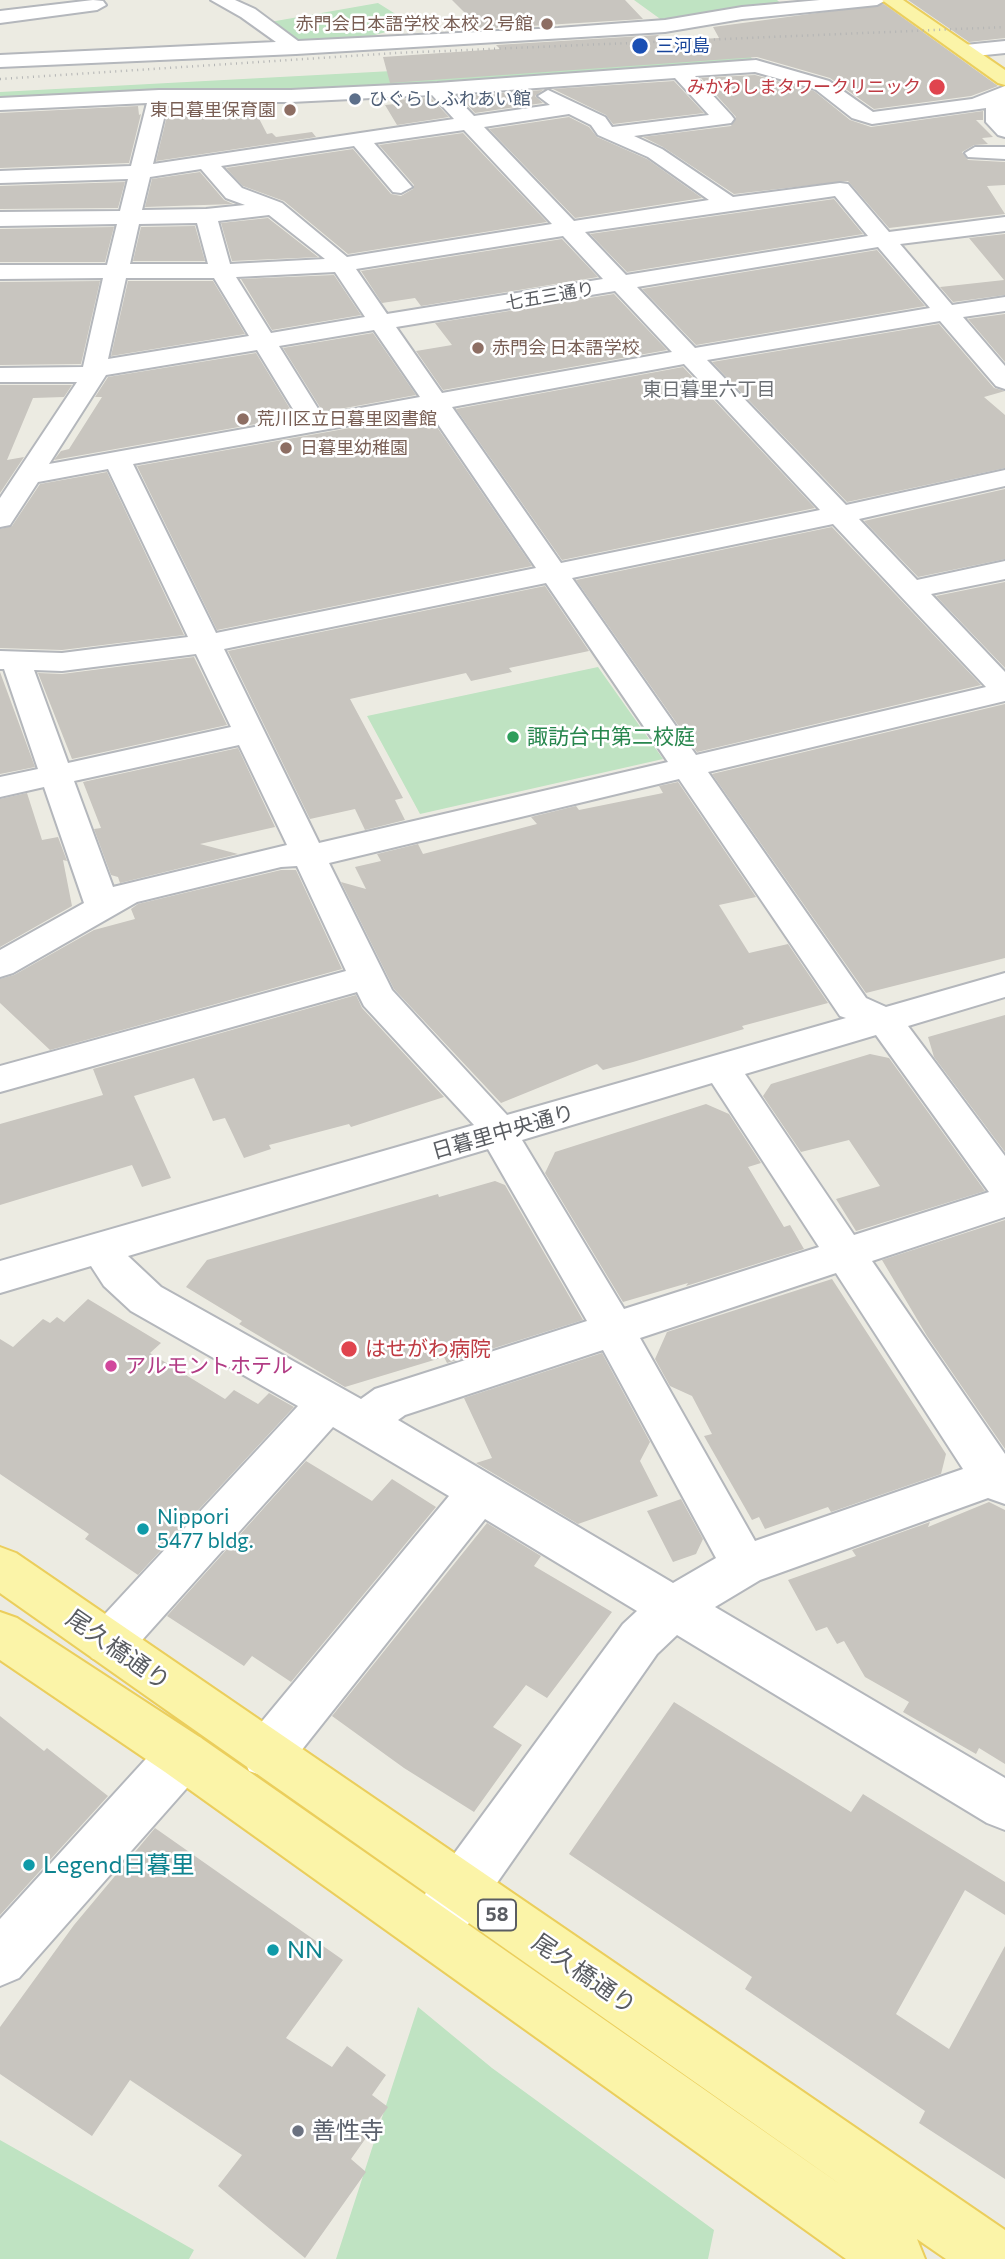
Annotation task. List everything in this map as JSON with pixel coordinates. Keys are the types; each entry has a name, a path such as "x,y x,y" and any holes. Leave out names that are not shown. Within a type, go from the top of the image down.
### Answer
{"main road":[{"path":"891,0 1005,79"},
{"name":"尾久橋通り","path":"0,1567 267,1754 446,1910 848,2243 896,2259"},
{"name":"尾久橋通り","path":"0,1633 183,1755 446,1910 861,2165 996,2259"}],"street":[{"path":"220,0 248,13 296,48"},
{"path":"0,61 296,48 665,26 742,13 877,0"},
{"path":"0,17 97,5"},
{"path":"965,51 1005,47"},
{"path":"0,104 159,96 291,96 437,89 756,66 821,85 859,114 872,118 974,105 998,96"},
{"path":"609,133 724,119 680,72"},
{"path":"527,83 569,108 598,121 609,133 655,153 727,204"},
{"path":"0,965 126,894 281,856 322,854 1005,691 566,229 437,89"},
{"path":"0,519 17,483 95,372 116,270 159,96"},
{"path":"998,96 996,122 1005,131"},
{"path":"0,177 140,172 569,108"},
{"path":"359,139 401,187"},
{"path":"975,153 1005,153"},
{"path":"206,162 234,193 274,208 310,233 335,256 853,1007 884,1020 1005,1185"},
{"path":"0,272 222,271 341,265 727,204 743,204 840,189 882,240 947,310 994,353 1005,381"},
{"path":"0,219 206,216 274,208"},
{"path":"206,216 222,271 314,423"},
{"name":"七五三通り","path":"0,375 95,372 882,240 1005,224"},
{"path":"17,483 117,459 314,423 947,310 1005,304"},
{"path":"117,459 377,997 489,1117 613,1328 744,1565"},
{"path":"103,908 57,775 8,661 62,662 207,644 838,515 1005,478"},
{"path":"910,590 1005,570"},
{"path":"0,787 249,733"},
{"path":"0,1079 368,977"},
{"name":"日暮里中央通り","path":"2,1272 100,1248 1005,985"},
{"path":"446,1910 640,1639 671,1609 744,1565 1001,1478 842,1253 721,1067"},
{"path":"109,1643 345,1413 390,1402 1005,1202"},
{"path":"100,1248 119,1275 146,1299 345,1413 1005,1806"},
{"path":"267,1754 479,1493"},
{"path":"0,1959 183,1755"},
{"path":"848,2243 861,2165"}],"green space":[{"path":"634,0 777,0 786,8 663,21"},
{"path":"378,3 413,25 348,42 304,45 270,22"},
{"path":"747,52 756,64 434,87 0,101 0,92"},
{"name":"諏訪台中第二校庭","path":"598,667 663,759 420,814 367,716"},
{"path":"418,2007 492,2068 714,2230 708,2259 336,2259"},
{"path":"0,2140 194,2250 189,2259 0,2259"}],"building":[{"path":"452,0 625,0 643,19 481,29"},
{"path":"908,0 1005,0 1005,38 969,42"},
{"path":"884,4 998,86 971,96 874,109 830,78 757,57 390,83 383,57 500,49 496,45 658,35 664,41 719,38 713,27"},
{"path":"755,75 814,91 850,120 871,127 983,111 983,120 976,120 993,137 982,138 988,144 974,145 962,152 968,160 1005,162 1005,185 987,186 1005,214 889,228 848,181 734,194 663,147 643,137 731,126 736,117 701,78"},
{"path":"674,81 704,113 613,124 606,115 553,89"},
{"path":"543,90 535,96 543,103 475,113 459,96"},
{"path":"431,98 449,117 397,125 385,105 395,104 394,100"},
{"path":"221,105 252,105 267,134 272,133 276,137 312,132 316,137 156,161 168,112"},
{"path":"138,106 139,115 141,114 129,163 0,168 0,113"},
{"path":"569,117 589,127 597,137 647,159 702,198 575,218 489,129"},
{"path":"463,133 547,222 348,254 284,201 243,186 226,168 353,149 391,194 401,196 413,189 414,185 379,145"},
{"path":"200,172 224,200 233,204 145,207 152,179"},
{"path":"125,182 118,208 0,209 0,186"},
{"path":"834,199 863,234 627,272 590,234"},
{"path":"268,218 318,257 232,261 221,223"},
{"path":"195,226 205,261 133,261 141,227"},
{"path":"114,227 105,262 0,262 0,229"},
{"path":"1005,234 1005,295 953,302 940,287 1004,280 969,238"},
{"path":"562,239 598,277 421,306 415,298 382,303 361,271"},
{"path":"877,250 925,306 696,345 642,289"},
{"path":"334,275 361,315 272,330 241,279"},
{"path":"100,281 81,364 0,365 0,282"},
{"path":"128,281 213,281 245,334 111,356"},
{"path":"614,294 667,350 443,390 416,351 452,345 435,323"},
{"path":"1005,314 1005,362 968,319"},
{"path":"939,324 994,388 1005,391 984,397 1005,415 1005,468 847,502 712,362"},
{"path":"373,333 416,395 323,412 283,348"},
{"path":"256,353 295,417 54,460 61,451 69,449 102,397 95,397 108,377"},
{"path":"683,367 815,508 562,560 456,409"},
{"path":"0,385 72,385 64,397 33,398 7,460 24,457 0,493"},
{"path":"428,414 532,566 217,630 137,466"},
{"path":"107,472 184,635 62,650 0,648 0,529 12,526 40,484"},
{"path":"1005,489 1005,559 918,577 864,521"},
{"path":"832,527 981,685 697,752 576,580"},
{"path":"1005,582 1005,668 936,596"},
{"path":"545,586 589,651 509,668 512,672 471,681 466,673 350,699 403,798 395,800 405,820 365,830 355,809 310,819 228,651"},
{"path":"194,657 227,725 72,759 38,673 62,674"},
{"path":"0,672 35,767 0,774"},
{"path":"1005,704 1005,958 866,993 712,774"},
{"path":"238,748 275,827 200,844 238,854 120,883 118,877 111,875 94,829 101,828 83,782"},
{"path":"678,782 756,897 719,905 749,953 788,944 828,1003 742,1026 744,1029 603,1070 597,1064 501,1103 394,989 341,882 366,889 355,867 381,861 377,854 418,844 423,854 537,824 531,817 576,806 579,810 663,793 659,786"},
{"path":"27,793 42,840 58,837 67,861 63,860 72,906 0,947 0,799"},
{"path":"281,870 296,870 342,969 50,1050 0,1003 0,979 14,975 94,930 135,919 131,909 138,904"},
{"path":"356,995 362,1008 444,1097 351,1127 349,1124 269,1145 271,1149 244,1158 225,1118 213,1121 194,1078 134,1096 171,1178 142,1187 132,1165 0,1205 0,1124 103,1095 93,1069"},
{"path":"1005,1015 1005,1152 934,1057 928,1037"},
{"path":"870,1054 889,1058 985,1191 856,1231 836,1199 880,1186 849,1140 801,1152 763,1096 771,1084"},
{"path":"706,1104 729,1114 761,1163 748,1167 784,1227 790,1225 804,1249 686,1286 688,1283 623,1302 545,1173 555,1152"},
{"path":"495,1181 505,1185 583,1320 447,1363 444,1357 345,1387 239,1324 242,1321 186,1287 207,1260 438,1194 439,1197"},
{"path":"1005,1220 1005,1449 927,1336 882,1260"},
{"path":"832,1279 946,1454 941,1474 831,1512 828,1507 765,1529 759,1517 752,1520 704,1436 712,1434 692,1396 670,1386 655,1359 667,1332"},
{"path":"88,1299 161,1343 150,1353 225,1399 234,1390 258,1404 269,1393 294,1407 138,1575 85,1539 89,1534 0,1474 0,1339 13,1347 43,1319 50,1323 57,1317 64,1322"},
{"path":"602,1353 650,1442 640,1461 658,1496 578,1524 476,1463 492,1458 464,1398"},
{"path":"306,1461 372,1501 392,1479 436,1507 291,1682 252,1656 244,1666 167,1616"},
{"path":"681,1499 703,1539 696,1554 673,1562 647,1511"},
{"path":"989,1502 1005,1510 1005,1764 979,1748 976,1754 903,1712 909,1702 865,1677 844,1641 837,1644 827,1627 816,1631 788,1580 856,1556 852,1550 930,1522 928,1527"},
{"path":"487,1523 541,1556 534,1566 612,1612 547,1698 526,1685 493,1727 522,1745 474,1812 404,1768 332,1716"},
{"path":"674,1702 851,1812 863,1794 1005,1882 1005,1915 965,1890 896,2014 949,2049 1005,1946 1005,2179 919,2123 925,2111 745,1989 752,1977 569,1854"},
{"name":"Legend日暮里","path":"0,1716 44,1751 47,1748 108,1796 0,1915"},
{"path":"155,1828 343,1960 286,2038 332,2067 347,2046 386,2075 372,2095 388,2107 351,2159 366,2172 305,2258 218,2186 242,2155 130,2080 92,2136 0,2074 0,2027 74,1925"}],"railway":[{"path":"0,79 396,53 1005,27"}],"place":[{"name":"赤門会日本語学校 本校２号館","path":"547,24"},
{"name":"三河島","path":"640,46"},
{"name":"みかわしまタワークリニック","path":"937,87"},
{"name":"ひぐらしふれあい館","path":"355,99"},
{"name":"東日暮里保育園","path":"290,110"},
{"name":"赤門会 日本語学校","path":"478,348"},
{"name":"荒川区立日暮里図書館","path":"243,419"},
{"name":"日暮里幼稚園","path":"286,448"},
{"name":"諏訪台中第二校庭","path":"513,737"},
{"name":"はせがわ病院","path":"349,1349"},
{"name":"アルモントホテル","path":"111,1366"},
{"name":"Nippori 5477 bldg.","path":"143,1529"},
{"name":"Legend日暮里","path":"29,1865"},
{"name":"NN","path":"273,1950"},
{"name":"善性寺","path":"298,2131"}],"district":[{"name":"東日暮里六丁目","path":"709,390"}]}
